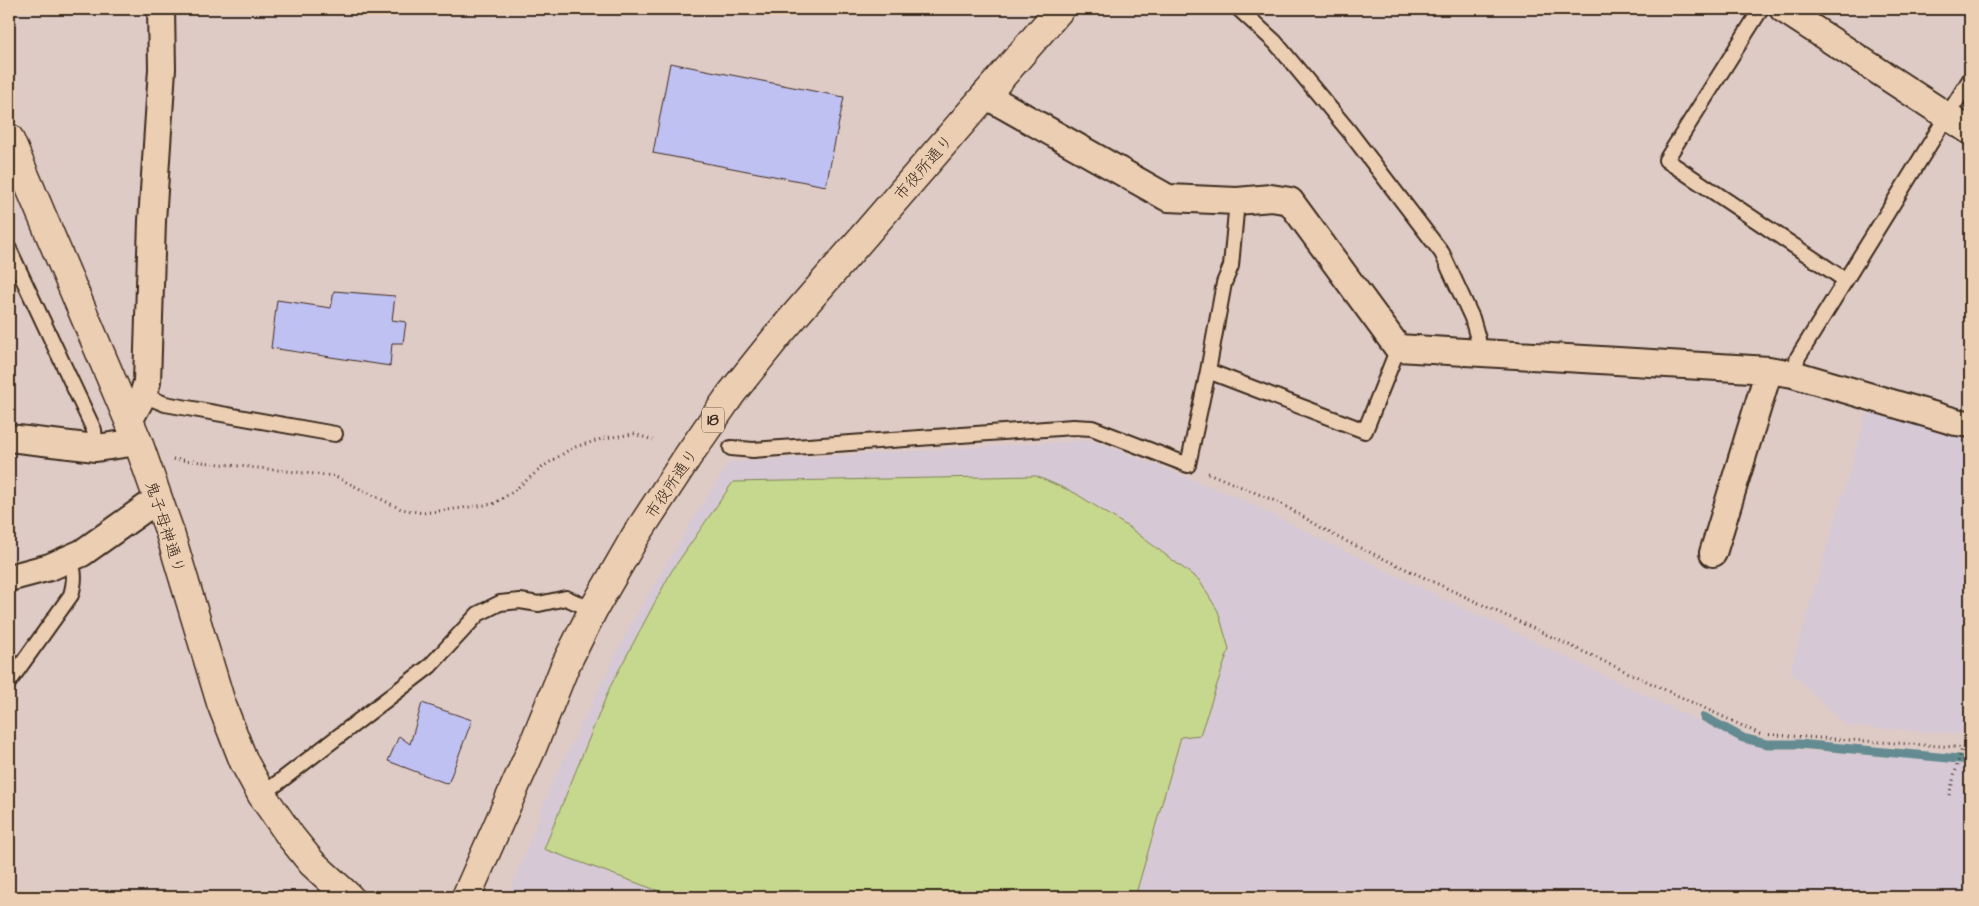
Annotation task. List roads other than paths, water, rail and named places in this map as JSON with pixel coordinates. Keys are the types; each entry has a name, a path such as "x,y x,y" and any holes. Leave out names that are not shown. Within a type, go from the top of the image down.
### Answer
{"main road":[{"name":"市役所通り","path":"466,897 532,748 565,666 593,610 635,537 731,394 780,334 1060,9"},
{"name":"鬼子母神通り","path":"9,138 134,432 158,499 233,736 262,796 312,863 349,897"}],"street":[{"path":"9,438 96,448 134,432 146,382 152,221 162,69 161,9"},
{"path":"1783,9 1970,131"},
{"path":"985,95 1168,198 1237,201 1271,198 1290,201 1398,348 1781,372 1956,422 1970,424"},
{"path":"1713,553 1781,372"},
{"path":"9,578 50,567 70,559 97,543 158,499"}],"lane":[{"path":"1239,9 1275,42 1312,86 1442,253 1472,318 1478,339 1476,352"},
{"path":"1761,9 1666,160 1845,280"},
{"path":"1781,372 1798,357 1970,78"},
{"path":"731,448 753,450 1073,426 1092,428 1188,465 1224,283 1231,266 1237,201"},
{"path":"9,249 94,430 96,448"},
{"path":"1208,370 1365,431 1398,348"},
{"path":"143,395 165,404 335,434"},
{"path":"9,682 71,595 75,581 70,559"},
{"path":"262,796 430,666 478,614 500,603 520,601 539,604 566,598 593,610"}],"waterway":[{"path":"1704,717 1743,738 1767,744 1799,744 1970,760"}]}
